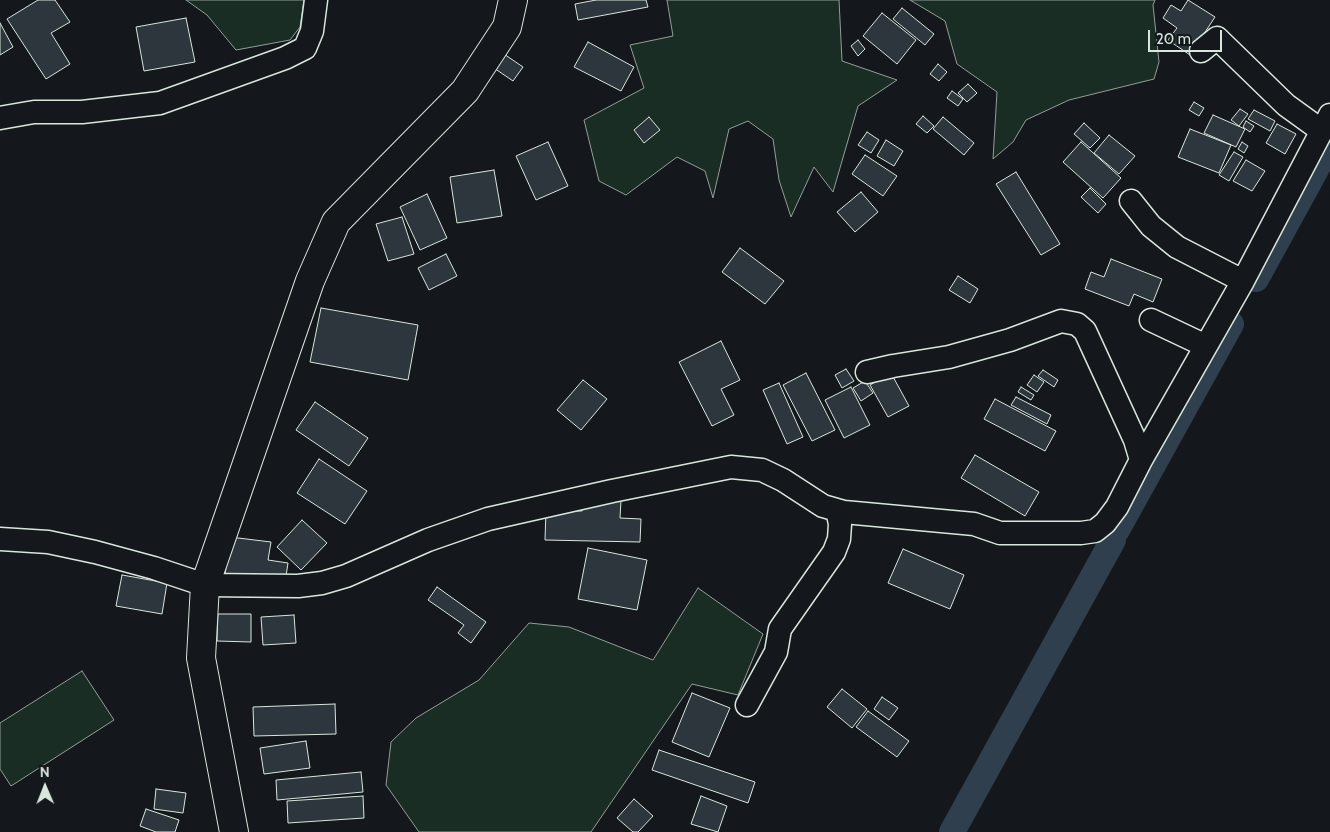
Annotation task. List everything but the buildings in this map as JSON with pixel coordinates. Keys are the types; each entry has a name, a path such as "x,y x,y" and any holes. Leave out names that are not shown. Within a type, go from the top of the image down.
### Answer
{"street":[{"path":"0,118 34,112 82,112 160,103 285,58 305,48 312,31 316,0"},
{"path":"234,832 202,658 205,585 310,281 336,222 465,91 506,27 513,0"},
{"path":"0,539 48,542 95,552 154,568 205,585 298,586 322,583 346,576 428,540 488,519 731,467 762,470 783,480 823,506 837,510 974,524 1000,533 1081,533 1095,531 1105,523 1116,507 1242,281 1326,123 1286,105 1217,38 1201,51"},
{"path":"1131,201 1151,226 1177,247 1242,281"},
{"path":"1151,320 1206,346"},
{"path":"867,372 949,357 1010,340 1061,321 1077,324 1085,331 1135,440 1141,460"},
{"path":"747,705 776,652 780,629 834,552 839,539 840,524 837,510"}],"green space":[{"path":"186,0 304,0 300,27 290,40 236,50 207,15"},
{"path":"667,0 839,0 842,61 897,80 858,106 833,192 814,167 791,217 779,180 773,139 748,121 729,129 713,198 705,171 677,157 626,195 599,181 584,120 644,88 630,45 673,36"},
{"path":"910,0 1155,0 1153,5 1159,62 1154,79 1069,100 1026,120 1013,142 993,159 997,92 957,64 945,21"},
{"path":"698,588 763,634 738,695 692,684 591,832 419,832 386,785 391,742 416,718 479,680 529,623 569,627 653,660"},
{"path":"82,671 114,720 11,786 0,769 0,723"}],"waterway":[{"path":"1256,279 1330,144"},
{"path":"1117,530 1231,324"},
{"path":"952,832 1113,540"}]}
